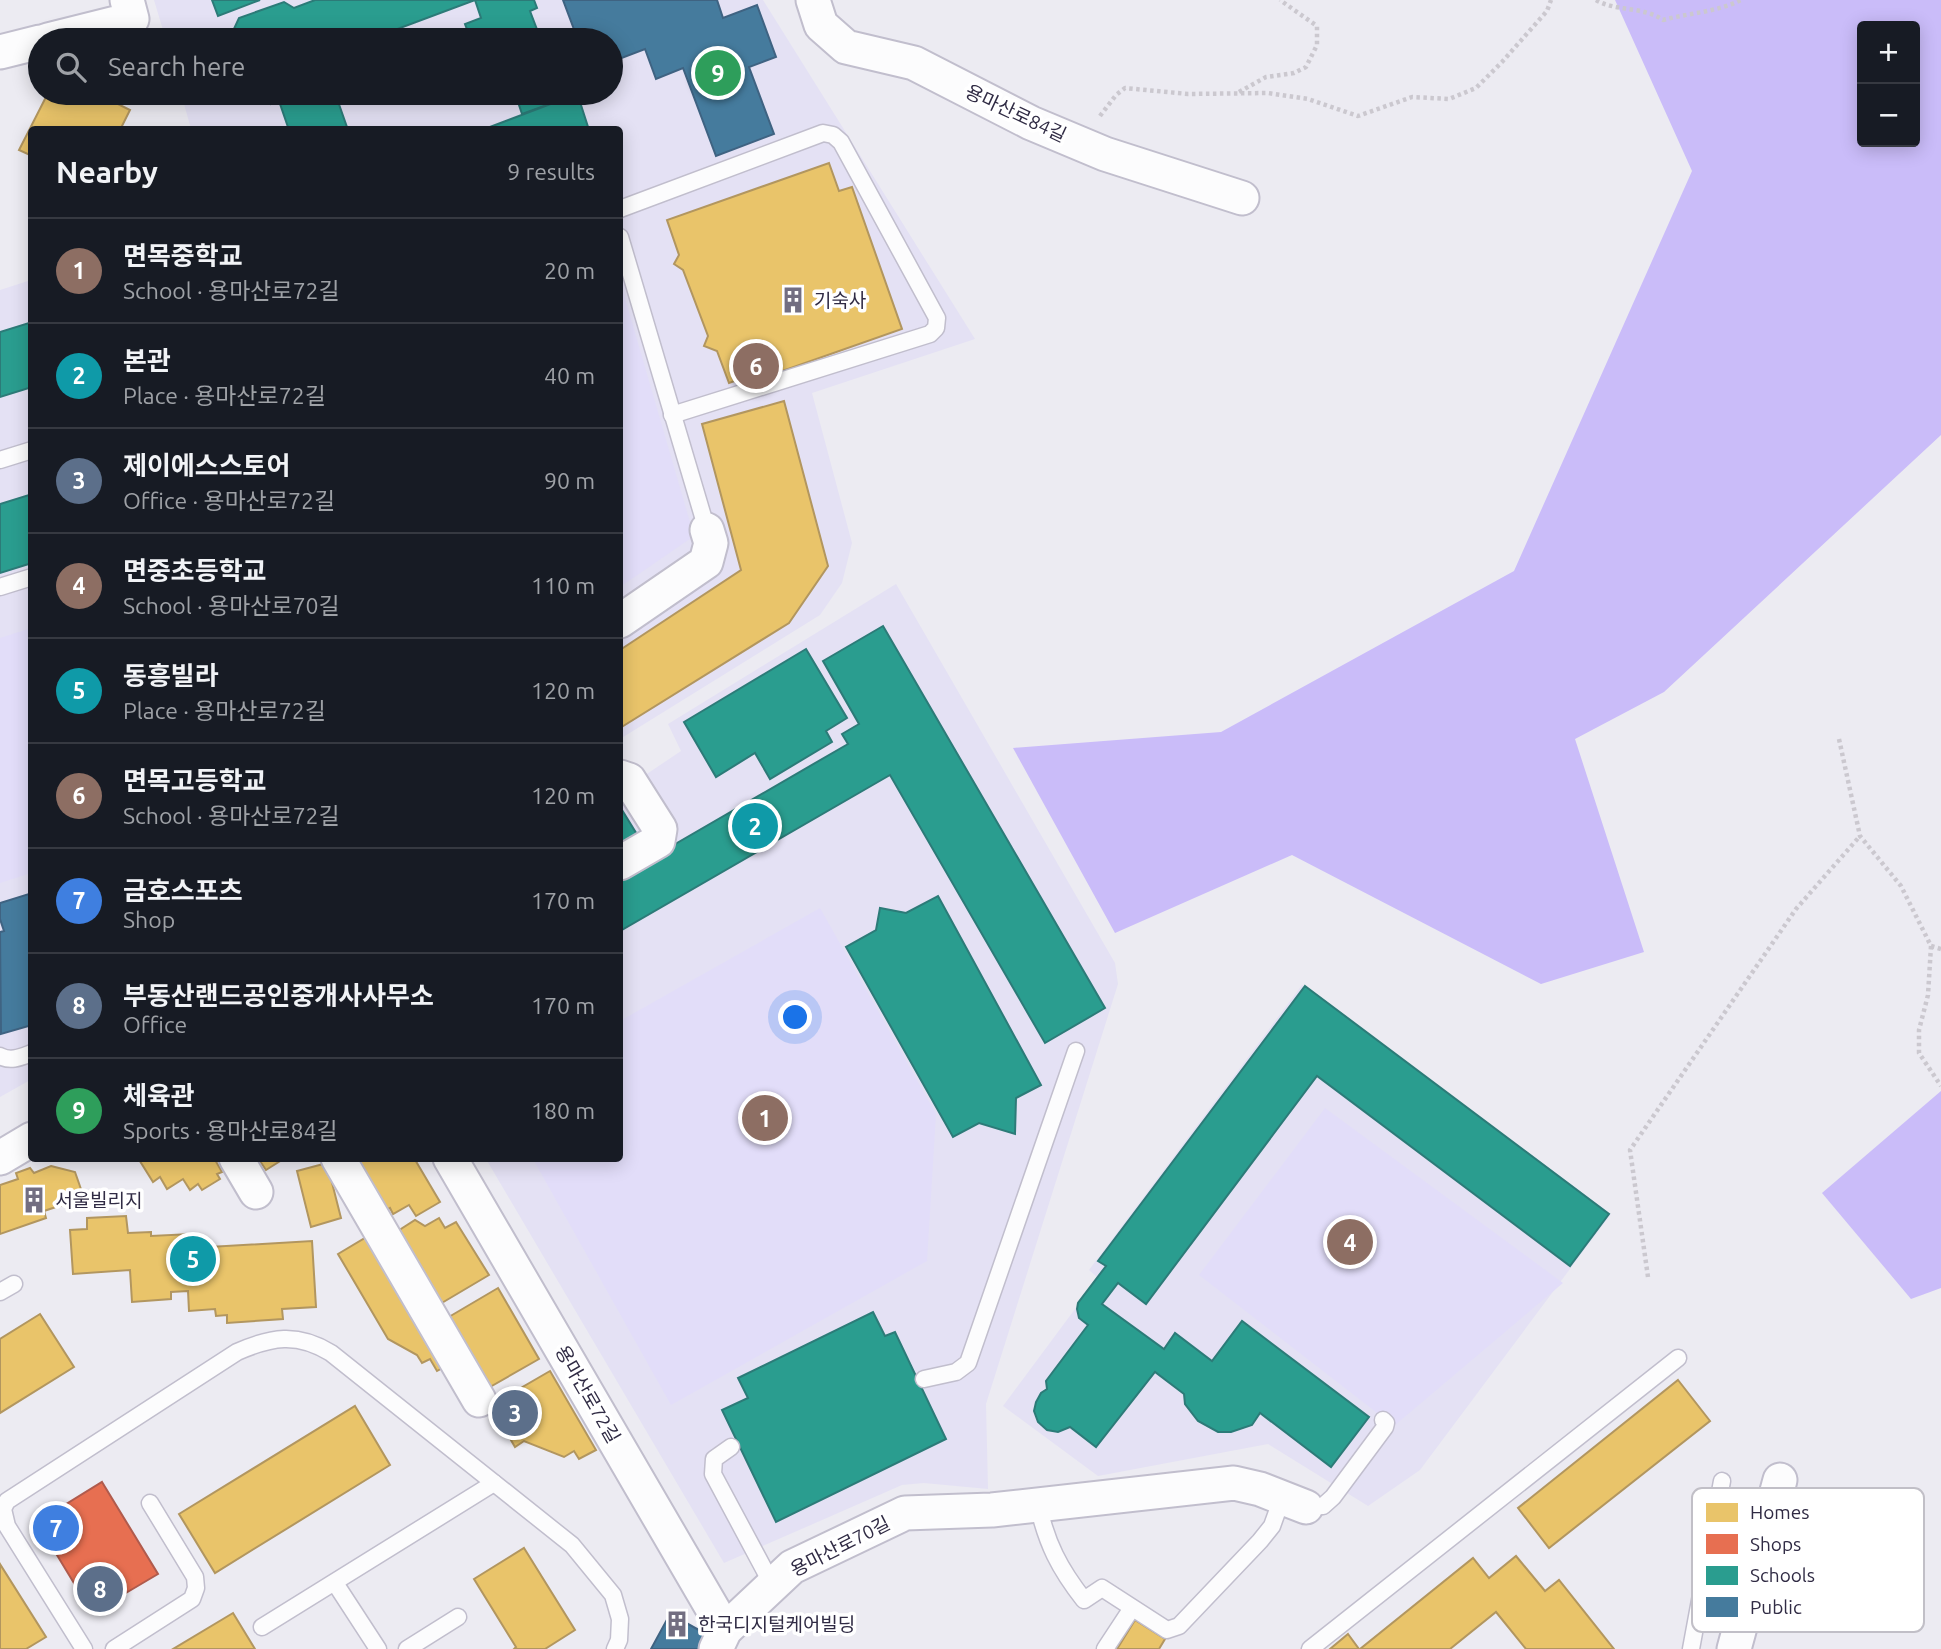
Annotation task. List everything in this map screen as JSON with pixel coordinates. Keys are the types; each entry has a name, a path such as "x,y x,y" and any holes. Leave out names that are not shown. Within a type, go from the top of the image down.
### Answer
{"street":[{"path":"96,28 132,19 127,0"},
{"name":"용마산로84길","path":"813,0 821,25 846,47 914,63 1060,135 1105,153 1242,198"},
{"path":"0,52 28,45"},
{"path":"623,619 706,562 710,543 707,530"},
{"path":"623,778 629,780 660,830 658,841 623,861"},
{"path":"0,1158 28,1141"},
{"path":"238,1162 256,1192"},
{"path":"340,1162 479,1400"},
{"name":"용마산로72길","path":"452,1162 721,1640"},
{"path":"1778,1488 1780,1480"},
{"name":"용마산로70길","path":"721,1640 792,1567 905,1513 992,1510 1234,1483 1294,1502"},
{"path":"1734,1649 1739,1632"}],"lane":[{"path":"623,208 823,133 833,135 841,142 937,318 936,328 930,334 672,415"},
{"path":"623,247 707,530"},
{"path":"0,460 28,451"},
{"path":"0,587 28,578"},
{"path":"924,1379 956,1372 968,1363 1076,1051"},
{"path":"0,1056 6,1059 28,1054"},
{"path":"84,1649 7,1526 3,1509 8,1501 237,1352 261,1341 282,1338 304,1340 319,1346 572,1545 613,1595 620,1619 619,1640 615,1649"},
{"path":"1310,1649 1678,1358"},
{"path":"1038,1505 1046,1538 1057,1562 1084,1600 1102,1588 1167,1630 1179,1626 1294,1502 1323,1506 1333,1497 1385,1427 1386,1423 1382,1420"},
{"path":"731,1447 714,1459 713,1474 772,1586"},
{"path":"1721,1488 1722,1482"},
{"path":"261,1627 494,1483"},
{"path":"114,1649 192,1599 196,1588 195,1577 150,1503"},
{"path":"335,1583 378,1649"},
{"path":"1105,1649 1132,1608"},
{"path":"407,1649 458,1617"}],"path":[{"path":"1238,93 1266,77 1294,73 1306,67 1317,45 1317,26 1280,0"},
{"path":"1060,135 1092,127 1116,95 1125,88 1188,94 1268,93 1308,99 1358,116 1412,96 1449,99 1476,88 1548,11 1550,0"},
{"path":"1596,0 1609,7 1652,13 1662,20 1692,12 1724,8 1741,0"},
{"path":"1839,739 1860,836 1901,886 1931,947 1928,995 1919,1030 1919,1053 1941,1086"},
{"path":"1648,1277 1630,1150 1796,909 1860,836"},
{"path":"1931,947 1941,949"}],"shaded area":[{"path":"154,0 763,0 975,339 812,393 852,543 842,583 820,615 623,737 623,126 190,126 184,105 623,105 623,28 162,28"},
{"path":"1615,0 1941,0 1941,435 1664,692 1575,739 1644,952 1541,984 1292,855 1115,933 1013,748 1221,732 1514,571 1692,171"},
{"path":"28,281 28,1081 0,1097 0,290"},
{"path":"623,291 694,536 623,585"},
{"path":"896,584 1115,963 1118,984 986,1404 988,1489 924,1483 902,1485 724,1563 488,1162 623,1162 623,790 681,751 668,724"},
{"path":"28,629 28,874 0,883 0,638"},
{"path":"820,908 936,1114 927,1261 671,1405 535,1162 623,1162 623,1019"},
{"path":"1302,985 1611,1214 1420,1470 1368,1506 1268,1444 1098,1476 1003,1406 1098,1278 1089,1270"},
{"path":"1941,1091 1941,1288 1911,1299 1822,1193"},
{"path":"1325,1108 1563,1283 1394,1426 1199,1275"}],"building: Homes":[{"path":"42,105 120,105 130,110 122,126 31,126"},
{"path":"28,132 28,154 19,150"},
{"name":"기숙사","path":"829,163 839,191 852,187 902,329 748,383 746,377 729,383 717,351 704,346 708,336 683,270 674,264 679,255 667,220"},
{"path":"784,401 828,566 789,623 623,726 623,648 741,570 702,424"},
{"path":"140,1162 216,1162 222,1172 217,1174 220,1179 202,1190 198,1184 190,1190 183,1179 167,1189 160,1177 153,1182"},
{"path":"261,1162 279,1162 266,1170"},
{"path":"354,1162 416,1162 440,1202 416,1216 409,1205 393,1214 390,1208 380,1214 350,1165"},
{"path":"327,1163 341,1218 311,1227 297,1171"},
{"name":"서울빌리지","path":"51,1166 75,1172 82,1192 66,1197 68,1203 44,1211 46,1218 0,1234 0,1185 18,1179 16,1173 30,1168 34,1173"},
{"path":"126,1216 128,1233 151,1232 151,1236 191,1234 192,1248 312,1241 316,1307 282,1309 283,1319 227,1323 227,1315 216,1316 215,1309 189,1311 188,1291 171,1292 171,1299 132,1302 130,1270 73,1274 70,1230 87,1229 87,1218"},
{"path":"439,1218 445,1228 456,1222 489,1275 435,1307 390,1236 415,1220 425,1226"},
{"path":"370,1235 446,1366 437,1371 430,1359 422,1363 417,1355 388,1339 338,1254"},
{"path":"498,1288 539,1359 483,1391 442,1321"},
{"path":"40,1314 74,1367 0,1413 0,1339"},
{"path":"550,1371 596,1450 579,1459 574,1451 564,1457 524,1441 515,1447 504,1428 499,1431 486,1408"},
{"path":"1678,1380 1710,1421 1549,1548 1518,1508"},
{"path":"355,1406 390,1465 215,1573 179,1514"},
{"path":"524,1548 575,1630 545,1649 514,1649 516,1647 474,1579"},
{"path":"1516,1556 1545,1591 1559,1580 1614,1649 1526,1649 1496,1612 1450,1649 1360,1649 1473,1558 1489,1578"},
{"path":"0,1564 46,1637 26,1649 0,1649"},
{"path":"233,1613 255,1649 173,1649"},
{"path":"1135,1620 1165,1639 1159,1649 1117,1649"},
{"path":"1348,1634 1359,1649 1330,1649"}],"building: Shops":[{"path":"102,1482 158,1574 92,1613 37,1522"}],"building: Schools":[{"path":"212,0 260,0 218,16"},
{"path":"315,0 475,0 400,28 234,28 239,18 284,2 294,8"},
{"path":"475,0 534,0 537,8 530,11 536,28 466,28 465,24 481,18"},
{"path":"280,105 339,105 347,126 288,126"},
{"path":"519,105 547,105 522,114"},
{"path":"548,105 581,105 588,126 493,126"},
{"path":"28,323 28,388 0,397 0,332"},
{"path":"28,495 28,564 0,573 0,504"},
{"path":"883,626 1105,1008 1045,1043 890,775 623,929 623,874 848,744 842,734 859,724 823,661"},
{"path":"806,649 847,718 826,731 832,742 770,779 755,753 716,777 684,722"},
{"path":"623,812 638,836 623,845"},
{"path":"938,896 1041,1085 1016,1098 1015,1134 979,1123 953,1137 846,947 876,930 880,908 906,913"},
{"path":"1305,986 1609,1214 1570,1266 1317,1076 1146,1304 1118,1283 1102,1304 1164,1349 1175,1333 1212,1361 1242,1321 1369,1417 1331,1467 1260,1413 1252,1425 1231,1432 1218,1432 1198,1421 1185,1404 1184,1394 1155,1372 1096,1447 1070,1427 1058,1432 1047,1430 1038,1422 1034,1411 1036,1402 1047,1389 1046,1381 1088,1325 1079,1318 1077,1309 1078,1303 1106,1266 1098,1261"},
{"path":"873,1312 885,1336 895,1332 946,1439 776,1522 722,1410 748,1398 738,1378"}],"building: Public":[{"path":"563,0 717,0 723,18 757,5 776,57 749,67 774,134 716,156 683,68 656,79 645,49 623,57 623,28 574,28"},
{"path":"28,894 28,1026 1,1034 0,932 4,931 0,919 0,903"},
{"name":"한국디지털케어빌딩","path":"670,1614 708,1635 701,1649 651,1649"}],"place":[{"name":"체육관","path":"718,73"},
{"name":"기숙사","path":"793,300"},
{"name":"면목고등학교","path":"756,366"},
{"name":"본관","path":"755,826"},
{"name":"면목중학교","path":"765,1118"},
{"name":"서울빌리지","path":"34,1200"},
{"name":"면중초등학교","path":"1350,1242"},
{"name":"동흥빌라","path":"193,1259"},
{"name":"제이에스스토어","path":"515,1413"},
{"name":"금호스포츠","path":"56,1528"},
{"name":"부동산랜드공인중개사사무소","path":"100,1589"},
{"name":"한국디지털케어빌딩","path":"677,1624"}]}
